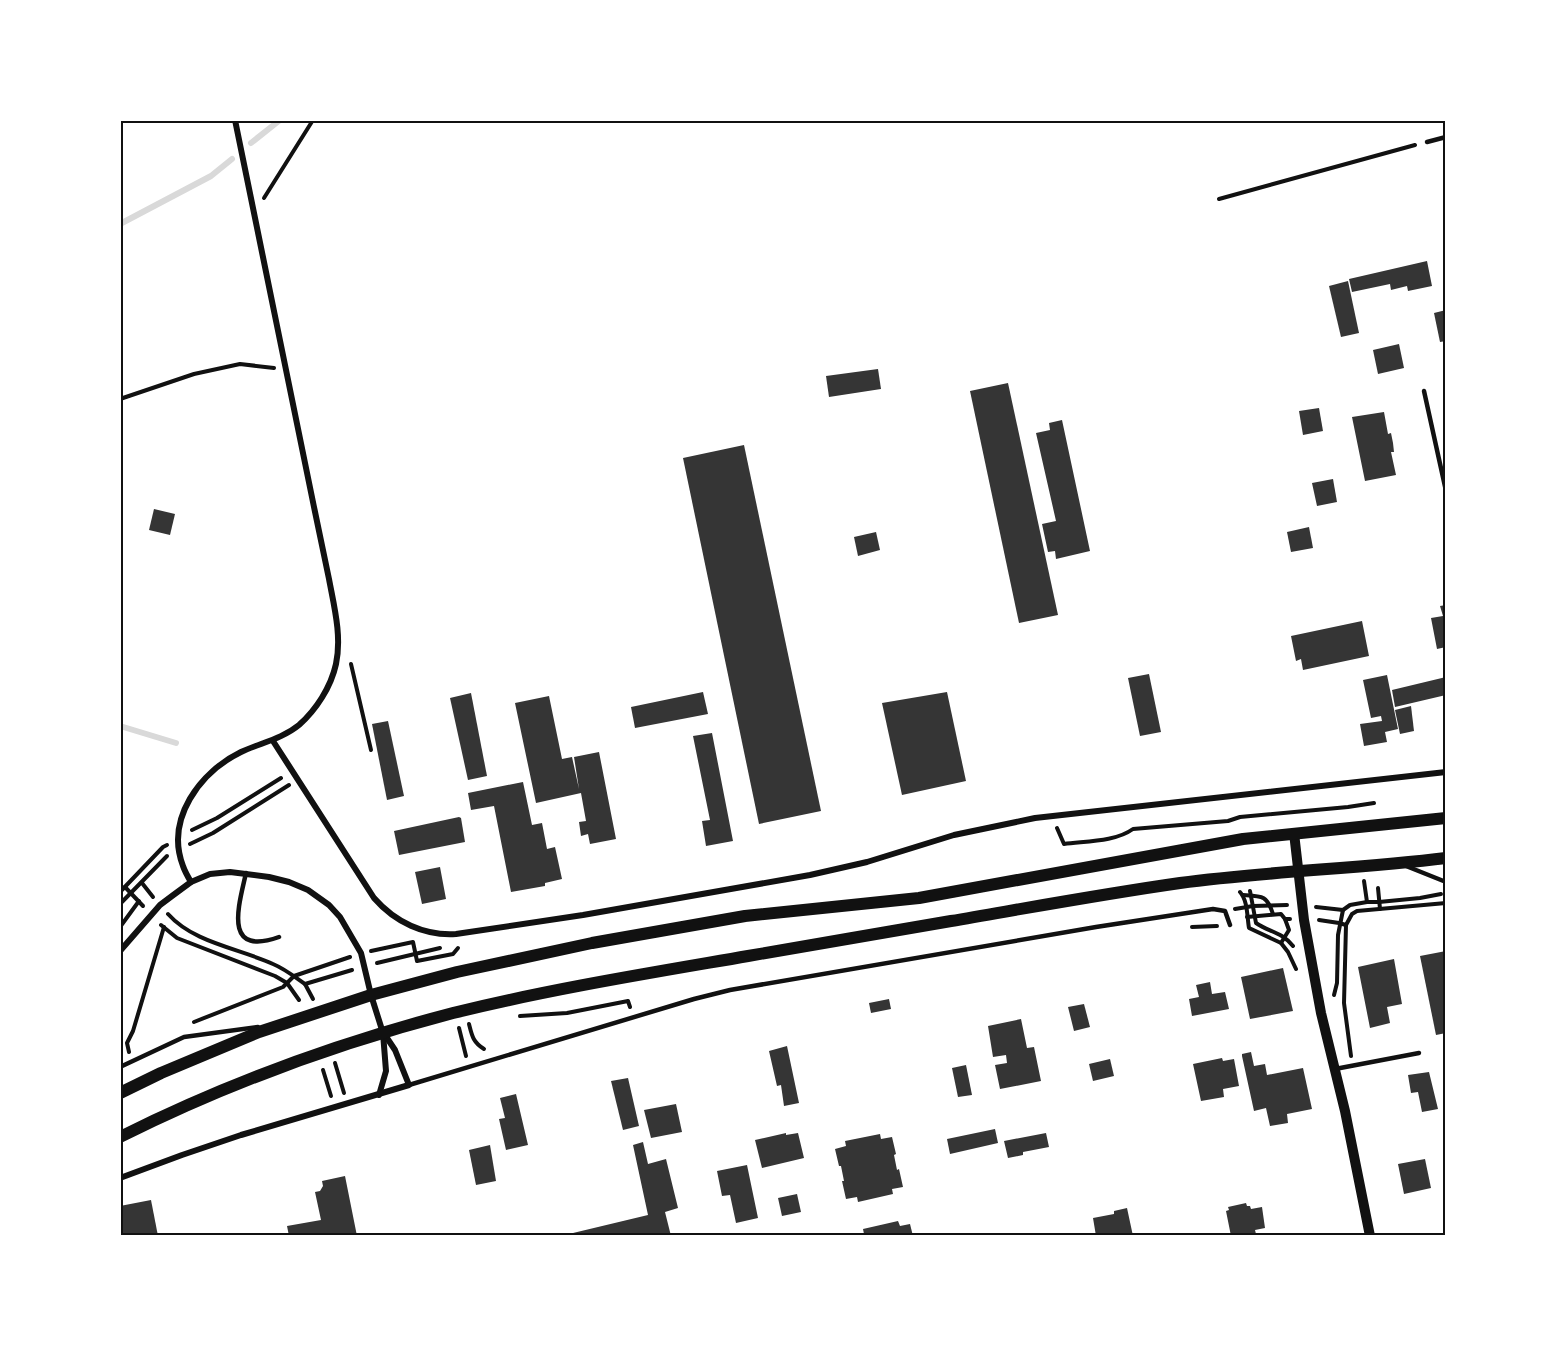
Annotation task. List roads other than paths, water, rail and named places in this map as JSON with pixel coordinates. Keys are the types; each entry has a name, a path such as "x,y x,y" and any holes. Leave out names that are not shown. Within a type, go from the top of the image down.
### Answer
{"main road":[{"path":"120,1093 202,1055 282,1024 371,995 457,972 591,943 746,916 919,898 1243,839 1446,818"},
{"path":"120,1137 231,1086 318,1054 455,1013 584,985 1112,893 1247,876 1400,864 1446,858"}],"street":[{"path":"191,882 182,866 179,827 193,792 207,775 224,762 243,751 273,741 297,726 314,710 328,687 336,664 339,637 235,120"},
{"path":"273,741 374,898 383,908 409,925 441,934 456,934 583,915 810,875 867,862 954,835 1035,818 1446,772"},
{"path":"1294,833 1304,920 1321,1013 1345,1111 1370,1236"},
{"path":"120,951 160,905 191,882 217,872 246,873 288,882 308,890 329,905 340,917 361,953 383,1034 386,1071 379,1095"},
{"path":"120,1178 182,1155 409,1085 395,1050 383,1034"}],"lane":[{"path":"1427,142 1446,137"},
{"path":"1424,391 1446,491"},
{"path":"1400,864 1446,882"},
{"path":"246,873 237,920 239,929 250,940 259,942 279,937"},
{"path":"409,1085 730,990 1213,909 1225,911 1230,925"},
{"path":"120,1067 184,1037 282,1024"},
{"path":"1335,1069 1419,1053"}],"waterway":[{"path":"251,143 280,120"},
{"path":"120,224 211,176 232,159"},
{"path":"120,726 176,743"}]}
